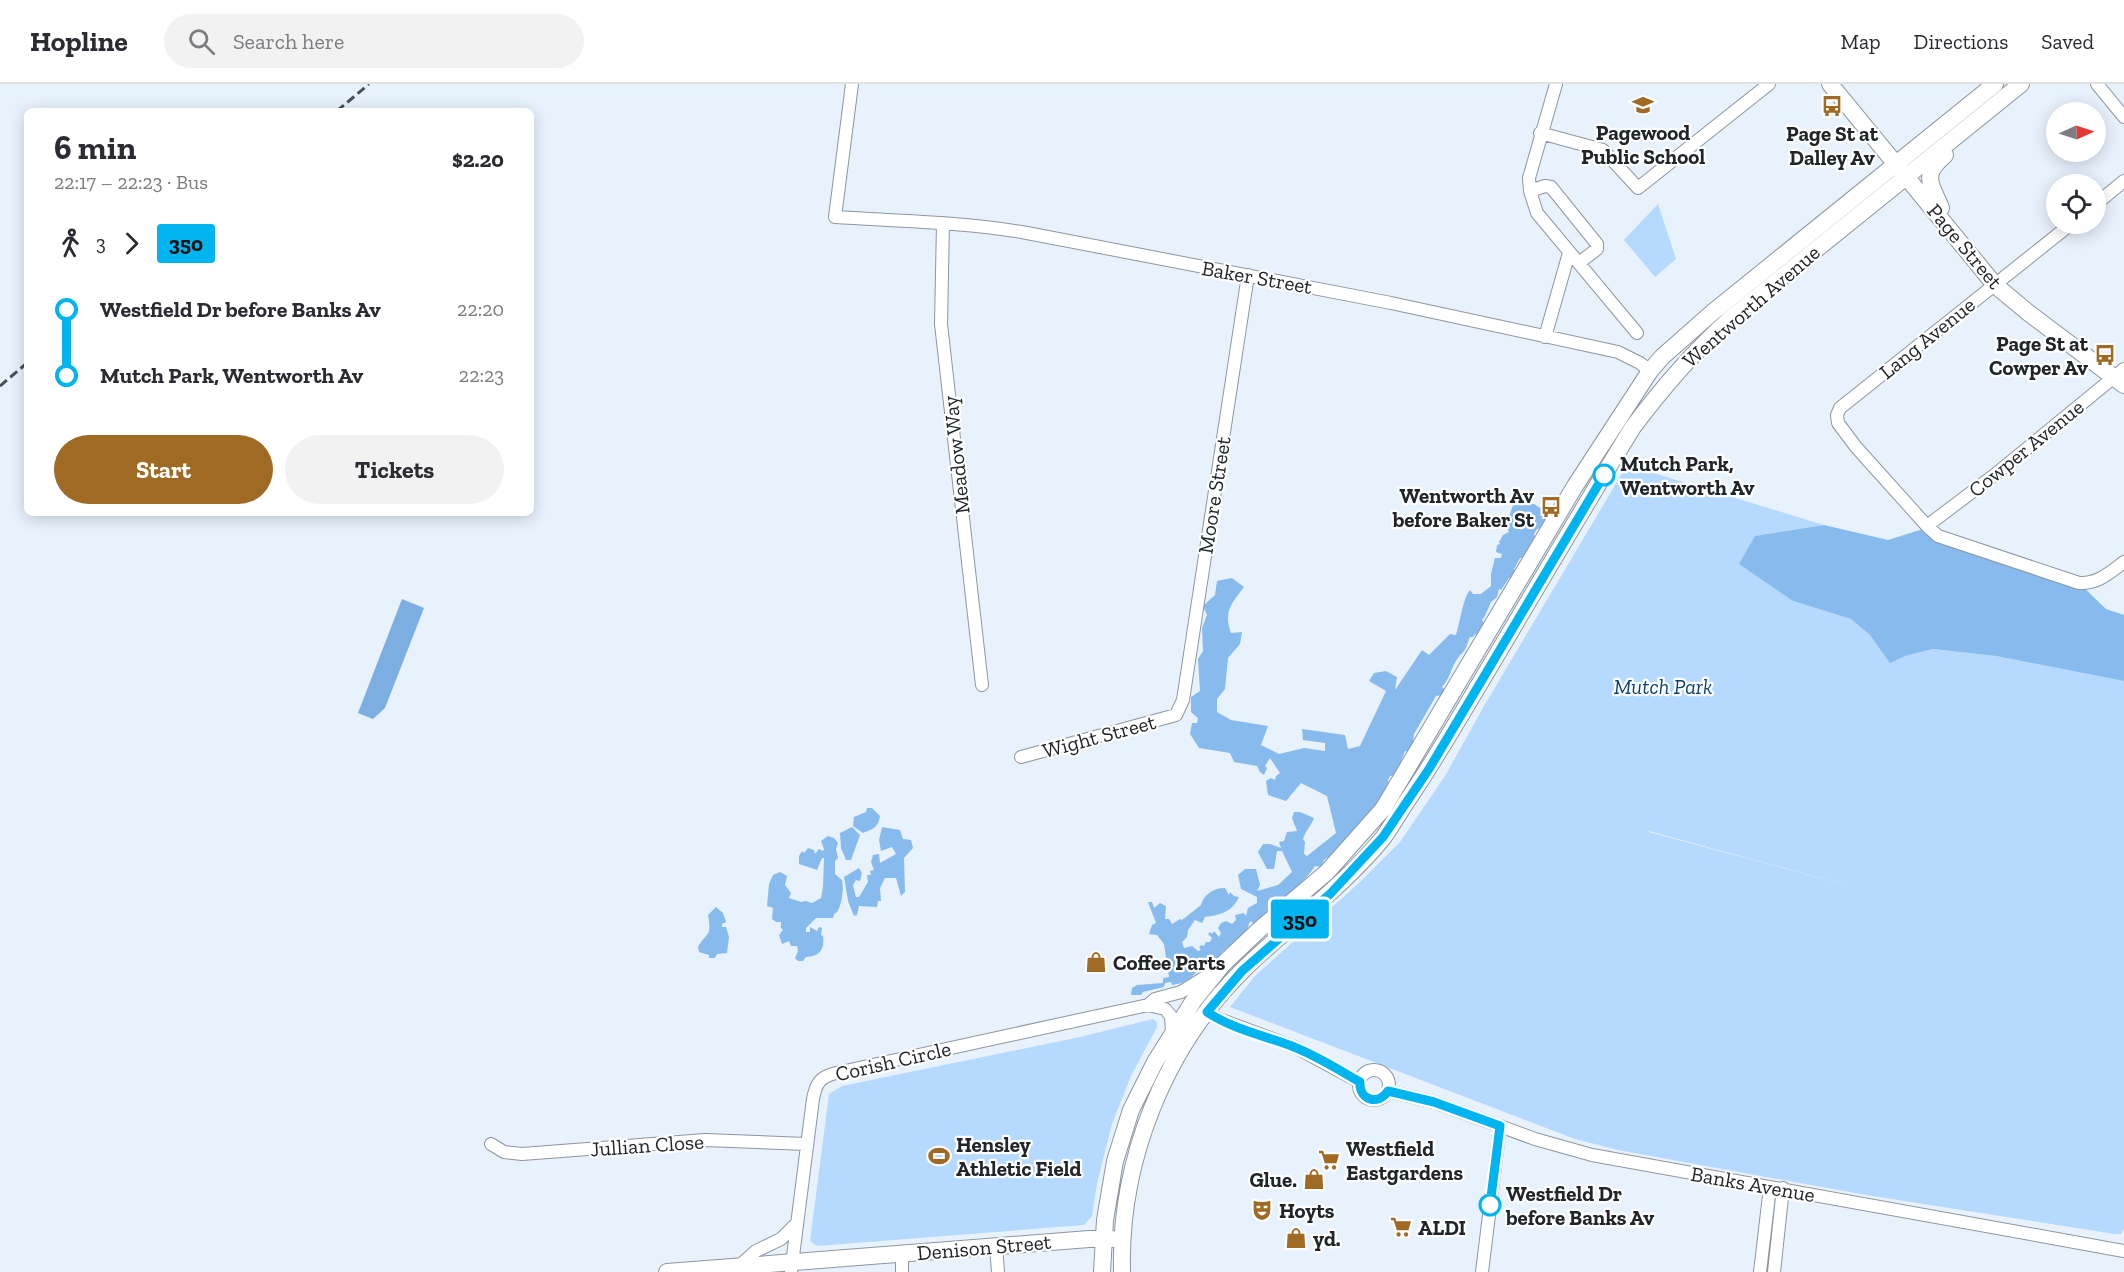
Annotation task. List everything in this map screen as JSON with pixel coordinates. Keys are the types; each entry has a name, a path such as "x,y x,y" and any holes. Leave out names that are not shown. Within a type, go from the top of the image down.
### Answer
{"main road":[{"name":"Page Street","path":"1830,84 1995,285 2030,314 2121,377"},
{"name":"Wentworth Avenue","path":"1102,1272 1103,1239 1115,1161 1131,1110 1146,1077 1173,1032 1222,964 1327,872 1383,809 1575,486 1650,371 1662,357 1713,312 1995,84"},
{"name":"Wentworth Avenue","path":"1122,1272 1121,1239 1131,1169 1147,1120 1176,1060 1207,1012 1242,971 1330,894 1383,837 1429,769 1633,426 1695,350 1730,319 1810,252 2021,84"},
{"path":"1953,234 1932,190 1930,176 1938,162 1957,147 1973,124"},
{"name":"Baker Street","path":"1650,371 1665,384"},
{"path":"1194,1000 1207,1012"},
{"name":"Denison Street","path":"667,1272 739,1266 792,1267 996,1246 1121,1239"}],"street":[{"name":"Baker Street","path":"852,84 836,218 1001,228 1391,303 1618,352 1650,371"},
{"path":"1556,84 1528,178 1537,213 1637,333"},
{"path":"1540,133 1603,150 1638,188 1769,84"},
{"path":"2097,84 2124,117"},
{"path":"2106,196 2124,181"},
{"path":"1530,191 1545,186 1551,187 1597,244 1597,249 1579,263"},
{"name":"Meadow Way","path":"943,223 941,324 981,685"},
{"name":"Lang Avenue","path":"1927,526 1856,447 1838,423 1837,415 1840,408 2059,234"},
{"path":"1545,337 1569,253"},
{"name":"Moore Street","path":"1176,715 1183,700 1248,275"},
{"name":"Cowper Avenue","path":"1927,526 2121,377"},
{"path":"1927,526 1938,536 2079,583 2099,580 2124,562"},
{"name":"Wight Street","path":"1021,757 1176,715"},
{"name":"Corish Circle","path":"792,1267 815,1085 827,1075 1148,1005 1155,999 1181,992 1222,964"},
{"path":"1148,1005 1166,1009 1171,1016 1173,1032"},
{"path":"1207,1012 1219,1019 1297,1048 1360,1082"},
{"path":"1368,1072 1381,1072 1387,1078 1388,1091 1382,1098 1372,1100 1362,1094 1360,1082 1368,1072"},
{"name":"Banks Avenue","path":"1388,1091 1434,1102 1592,1155 2124,1251"},
{"path":"1482,1272 1500,1126"},
{"name":"Jullian Close","path":"491,1144 504,1152 522,1154 705,1140 806,1144"},
{"path":"1760,1272 1770,1187"},
{"path":"1774,1272 1783,1188"},
{"path":"739,1266 756,1251 782,1239 797,1223"},
{"path":"996,1246 998,1272"},
{"path":"902,1254 902,1272"}],"green space":[{"path":"1658,204 1676,259 1655,277 1624,240"},
{"name":"Mutch Park","path":"1627,465 1824,525 1755,536 1793,601 1851,619 1870,635 1890,662 1933,649 1996,656 2124,681 2124,1229 2121,1234 1866,1195 1618,1150 1575,1139 1230,1007 1255,976 1359,883 1400,842 1445,776","holes":["1649,831 1868,891 1649,832"]},
{"path":"1153,1019 1157,1022 1157,1027 1131,1076 1112,1124 1097,1183 1092,1216 1084,1225 817,1246 810,1241 829,1094 842,1086 1080,1037"}],"shaded area":[{"path":"1534,504 1545,511 1548,516 1541,528 1537,529 1534,534 1532,546 1523,558 1520,558 1514,569 1513,577 1509,578 1501,590 1499,589 1497,597 1491,602 1482,619 1484,625 1480,636 1475,634 1470,637 1442,687 1445,690 1444,695 1436,696 1414,734 1412,752 1405,751 1396,775 1390,776 1389,784 1381,796 1383,800 1368,813 1368,817 1334,853 1324,860 1321,867 1315,866 1286,897 1253,925 1252,921 1249,923 1246,932 1221,953 1220,960 1216,959 1214,969 1208,966 1179,984 1165,983 1164,987 1143,992 1141,995 1131,995 1132,988 1137,985 1163,983 1163,978 1169,977 1164,944 1157,935 1149,934 1152,925 1156,923 1148,902 1152,902 1154,908 1160,903 1166,906 1165,919 1169,919 1172,924 1182,920 1201,905 1204,898 1214,890 1225,888 1229,895 1230,892 1239,897 1225,912 1205,917 1202,923 1195,920 1182,942 1184,948 1192,946 1198,951 1201,950 1199,947 1210,942 1212,938 1208,934 1210,932 1212,934 1214,931 1219,937 1221,933 1218,928 1221,923 1226,921 1232,924 1236,920 1235,915 1244,913 1246,916 1248,908 1257,903 1257,897 1241,889 1238,875 1245,869 1256,869 1260,885 1257,891 1278,885 1292,872 1282,851 1277,851 1274,869 1267,869 1258,852 1263,844 1281,848 1279,842 1284,841 1287,832 1297,831 1292,818 1294,812 1314,818 1303,839 1304,854 1307,856 1336,833 1327,796 1301,783 1286,801 1268,795 1266,781 1271,778 1275,780 1280,773 1270,758 1265,766 1267,768 1264,775 1257,766 1234,762 1230,753 1199,748 1190,734 1192,723 1197,723 1198,718 1191,712 1191,697 1200,691 1198,659 1203,651 1202,628 1207,615 1203,606 1215,595 1217,581 1232,578 1244,587 1228,613 1231,633 1242,632 1240,644 1228,658 1225,689 1217,699 1217,712 1231,720 1268,726 1261,745 1279,754 1304,748 1325,751 1325,743 1303,740 1302,729 1345,735 1348,749 1360,746 1386,691 1369,681 1374,673 1386,671 1397,677 1395,690 1422,650 1429,655 1450,634 1456,635 1470,590 1473,594 1481,594 1491,586 1495,558 1501,558 1502,554 1496,552 1497,545 1500,544 1503,535 1509,532 1506,526 1513,505"},
{"path":"1824,525 1888,540 1926,528 2079,583 2106,609 2124,615 2124,681 1996,656 1933,649 1905,656 1890,663 1870,635 1851,619 1793,601 1739,564 1755,536"},
{"path":"402,599 424,608 385,708 373,719 358,713"},
{"path":"867,808 872,808 880,816 874,828 863,833 853,826 854,817 866,812"},
{"path":"852,827 860,835 851,860 846,860 841,848 840,833"},
{"path":"882,827 900,830 903,839 911,840 913,848 904,858 905,892 901,896 896,878 885,878 880,888 881,901 878,901 877,907 859,906 857,915 854,916 848,901 844,877 859,868 862,873 860,881 856,880 853,885 856,897 859,897 868,882 867,875 871,875 870,871 874,870 871,862 873,855 879,854 880,863 896,854 892,847 881,851 879,840"},
{"path":"828,836 834,838 838,843 835,874 842,880 841,901 833,918 816,918 806,928 806,932 810,932 810,927 817,931 819,927 822,928 823,945 818,954 798,961 795,958 798,951 797,946 791,946 789,941 782,944 779,935 783,930 781,922 772,919 773,908 767,906 769,884 773,875 780,872 787,876 785,885 791,893 789,898 812,903 821,898 824,858 817,870 799,864 799,856 808,848 814,850 815,854 819,849 823,851 821,841"},
{"path":"716,907 723,913 726,922 722,924 722,927 726,927 729,937 727,953 709,958 709,955 699,952 698,947 709,931 708,915"}],"railway":[{"path":"341,108 369,84"},
{"path":"0,386 24,366"}],"bus line":[{"name":"350","path":"1490,1205 1500,1126 1434,1102 1388,1091 1378,1100 1366,1098 1362,1094 1360,1082 1332,1066 1297,1048 1219,1019 1207,1012 1242,971 1330,894 1383,837 1429,769 1604,475"}],"place":[{"name":"Pagewood Public School","path":"1643,105"},
{"name":"Page St at Dalley Av","path":"1832,106"},
{"name":"Page St at Cowper Av","path":"2105,355"},
{"name":"Mutch Park, Wentworth Av","path":"1604,475"},
{"name":"Wentworth Av before Baker St","path":"1551,507"},
{"name":"Coffee Parts","path":"1096,962"},
{"name":"Hensley Athletic Field","path":"939,1156"},
{"name":"Westfield Eastgardens","path":"1329,1160"},
{"name":"Glue.","path":"1314,1179"},
{"name":"Westfield Dr before Banks Av","path":"1490,1205"},
{"name":"Hoyts","path":"1262,1210"},
{"name":"ALDI","path":"1401,1227"},
{"name":"yd.","path":"1296,1238"}]}
